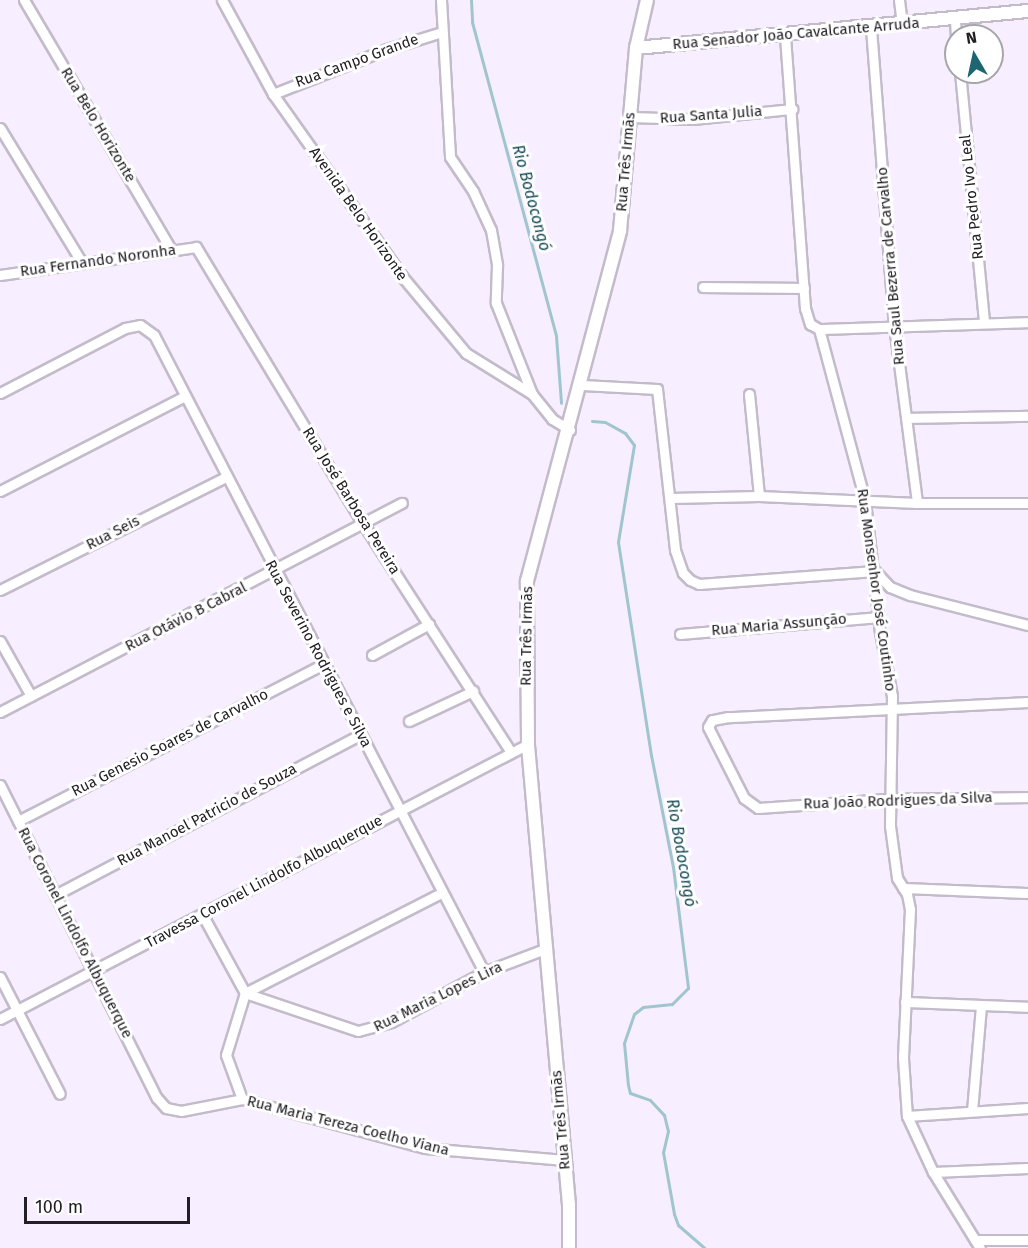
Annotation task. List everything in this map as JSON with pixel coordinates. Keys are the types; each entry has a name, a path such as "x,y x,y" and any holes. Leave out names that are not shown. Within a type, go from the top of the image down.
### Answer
{"street":[{"name":"Rua Belo Horizonte","path":"24,0 171,250"},
{"name":"Avenida Belo Horizonte","path":"222,0 273,94 401,275 453,340 478,363 532,394"},
{"path":"441,0 448,90 447,147 491,230 497,266 496,303 532,394 552,419 570,428"},
{"name":"Rua Três Irmãs","path":"569,1248 564,1160 528,744 527,581 582,385 620,231 636,48 647,0"},
{"path":"899,0 902,24"},
{"name":"Rua Senador João Cavalcante Arruda","path":"636,48 870,28 1028,11"},
{"path":"955,19 955,24"},
{"name":"Rua Saul Bezerra de Carvalho","path":"870,28 894,325 908,418 917,503"},
{"name":"Rua Campo Grande","path":"273,94 387,49 442,32"},
{"name":"Rua Monsenhor José Coutinho","path":"784,36 792,108 807,319 819,329 865,501 892,706 888,799 894,865 910,909 905,1002 907,1116"},
{"name":"Rua Pedro Ivo Leal","path":"961,84 984,323"},
{"name":"Rua Santa Julia","path":"630,117 693,119 792,108"},
{"path":"0,128 82,263"},
{"name":"Rua Fernando Noronha","path":"0,275 196,247"},
{"name":"Rua José Barbosa Pereira","path":"196,247 364,525 474,690 511,752"},
{"path":"703,287 804,288"},
{"path":"819,329 1028,322"},
{"name":"Rua Severino Rodrigues e Silva","path":"0,393 125,328 140,325 154,335 274,573 484,972"},
{"path":"582,385 657,389 678,563 690,580 699,584 875,571 890,586 910,595 1028,625"},
{"path":"749,394 759,496"},
{"path":"0,491 185,396"},
{"path":"908,418 1028,416"},
{"name":"Rua Seis","path":"0,590 226,477"},
{"path":"671,498 759,496 917,503 1028,503"},
{"name":"Rua Otávio B Cabral","path":"0,712 274,573 402,503"},
{"name":"Rua Maria Assunção","path":"680,634 879,617"},
{"path":"372,655 429,624"},
{"path":"0,640 31,696"},
{"name":"Rua Genesio Soares de Carvalho","path":"18,821 323,664"},
{"path":"409,721 474,690"},
{"path":"892,706 1028,702"},
{"name":"Rua João Rodrigues da Silva","path":"892,706 717,718 709,723 710,737 748,803 768,808 888,799 1028,796"},
{"name":"Rua Manoel Patricio de Souza","path":"55,895 360,735"},
{"name":"Travessa Coronel Lindolfo Albuquerque","path":"0,1018 95,971 528,744"},
{"name":"Rua Coronel Lindolfo Albuquerque","path":"0,785 149,1080"},
{"path":"903,888 1028,893"},
{"path":"242,1099 226,1055 245,993 441,893"},
{"path":"201,914 245,993"},
{"name":"Rua Maria Lopes Lira","path":"245,993 366,1032 484,972 545,949"},
{"path":"0,977 60,1094"},
{"path":"905,1002 1028,1007"},
{"path":"972,1111 981,1005"},
{"name":"Rua Maria Tereza Coelho Viana","path":"149,1080 157,1098 172,1111 242,1099 424,1148 564,1160"},
{"path":"1028,1108 907,1116 933,1173 978,1244 1028,1240"},
{"path":"933,1173 1028,1168"}],"waterway":[{"name":"Rio Bodocongó","path":"471,0 472,22 556,336 561,403"},
{"name":"Rio Bodocongó","path":"592,421 605,422 625,433 634,445 618,542 651,755 673,867 688,988 672,1004 643,1007 634,1014 624,1043 628,1085 630,1093 650,1100 664,1115 668,1131 663,1152 674,1214 678,1225 704,1248"}]}
